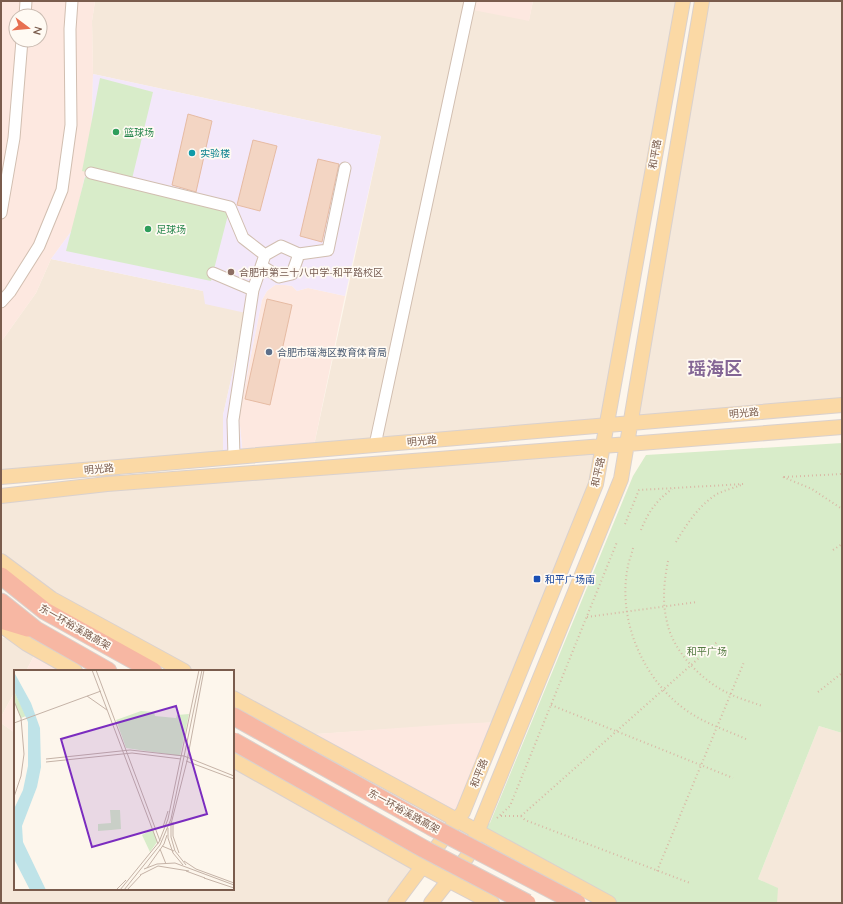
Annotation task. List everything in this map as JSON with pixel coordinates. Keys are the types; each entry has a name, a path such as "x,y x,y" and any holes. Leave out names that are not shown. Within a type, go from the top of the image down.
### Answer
{"highway":[{"name":"东一环裕溪路高架","path":"1,576 45,611 151,670"},
{"path":"1,598 45,611"},
{"path":"1,602 31,637"},
{"path":"1,620 31,637 106,670"},
{"name":"东一环裕溪路高架","path":"234,717 432,827 578,903"},
{"path":"234,742 424,848 527,903"}],"main road":[{"name":"和平路","path":"395,903 463,812 596,484 604,446 682,1"},
{"name":"和平路","path":"431,903 467,857 621,479 702,1"},
{"name":"明光路","path":"1,477 842,405"},
{"name":"明光路","path":"1,496 107,484 842,427"},
{"path":"1,561 52,599 182,670"},
{"path":"1,625 31,637 74,670"},
{"path":"1,637 31,637"},
{"path":"234,699 609,903"},
{"path":"234,761 423,867 492,903"}],"street":[{"path":"1,302 10,292 39,246 62,190 71,125 70,29 72,1"},
{"path":"375,445 470,1"},
{"path":"1,213 14,138 21,48"},
{"path":"234,457 233,420 254,290 265,254 281,246 299,254 328,250 345,168"},
{"path":"91,173 230,207 243,238 265,254"},
{"path":"262,266 279,277 292,274 299,254"},
{"path":"213,273 254,290"}],"path":[{"path":"842,474 783,477 812,490 842,509"},
{"path":"625,524 639,490 744,484 717,494 699,510 686,525 676,542"},
{"path":"641,530 647,515 659,498 672,488"},
{"path":"495,820 510,806 617,542"},
{"path":"833,550 842,544"},
{"path":"634,548 628,566 626,586 627,611 631,630 638,650 648,669 664,689 695,716 748,740"},
{"path":"668,561 664,584 665,607 667,623 675,643 691,665 710,683 731,694 762,706"},
{"path":"587,617 697,602"},
{"path":"500,816 521,816 717,642"},
{"path":"658,871 744,662"},
{"path":"818,692 842,673"},
{"path":"551,705 733,778"},
{"path":"521,816 525,820 690,883"}],"shaded area":[{"path":"1,1 95,1 92,21 93,74 91,149 73,229 51,259 36,293 1,342"},
{"path":"95,1 470,1 529,20 533,1 683,1 607,425 313,450 381,136 93,74 92,21"},
{"path":"470,1 533,1 529,21 468,9"},
{"path":"702,1 842,1 842,405 631,423"},
{"name":"合肥市第三十八中学-和平路校区","path":"93,74 381,136 345,296 308,288 297,291 292,286 275,285 267,291 262,300 239,416 243,456 223,458 223,415 246,313 205,304 203,291 51,259 73,229 91,149"},
{"path":"51,259 203,291 246,313 223,415 223,458 1,474 1,342 36,293"},
{"path":"275,285 292,286 297,291 308,288 345,296 313,450 243,456 239,416 262,300 267,291"},
{"path":"604,446 499,722 302,735 234,699 234,670 182,670 1,561 1,496"},
{"path":"1,637 27,644 37,650 27,670 14,670 14,693 1,717"},
{"path":"37,650 73,670 27,670"},
{"path":"14,693 14,732 1,723 1,717"},
{"path":"499,722 457,820 302,735 453,724"},
{"path":"1,723 14,732 14,890 234,890 234,761 423,867 395,903 1,903"},
{"path":"819,726 842,733 842,903 777,903 777,888 758,879"}],"green space":[{"name":"篮球场","path":"100,78 153,92 131,183 82,171"},
{"name":"足球场","path":"85,177 230,207 211,281 66,251"},
{"name":"和平广场","path":"842,443 842,733 819,726 758,879 778,888 777,903 609,903 477,831 490,823 633,476 646,455"}],"building":[{"name":"实验楼","path":"188,114 212,121 196,192 172,185"},
{"path":"253,140 277,146 260,211 237,205"},
{"path":"318,159 339,164 322,242 300,236"},
{"name":"合肥市瑶海区教育体育局","path":"267,299 292,305 270,405 245,399"}],"place":[{"name":"篮球场","path":"116,132"},
{"name":"实验楼","path":"192,153"},
{"name":"足球场","path":"148,229"},
{"name":"合肥市第三十八中学-和平路校区","path":"231,272"},
{"name":"合肥市瑶海区教育体育局","path":"269,352"},
{"name":"和平广场南","path":"537,579"}],"district":[{"name":"瑶海区","path":"715,368"}]}
